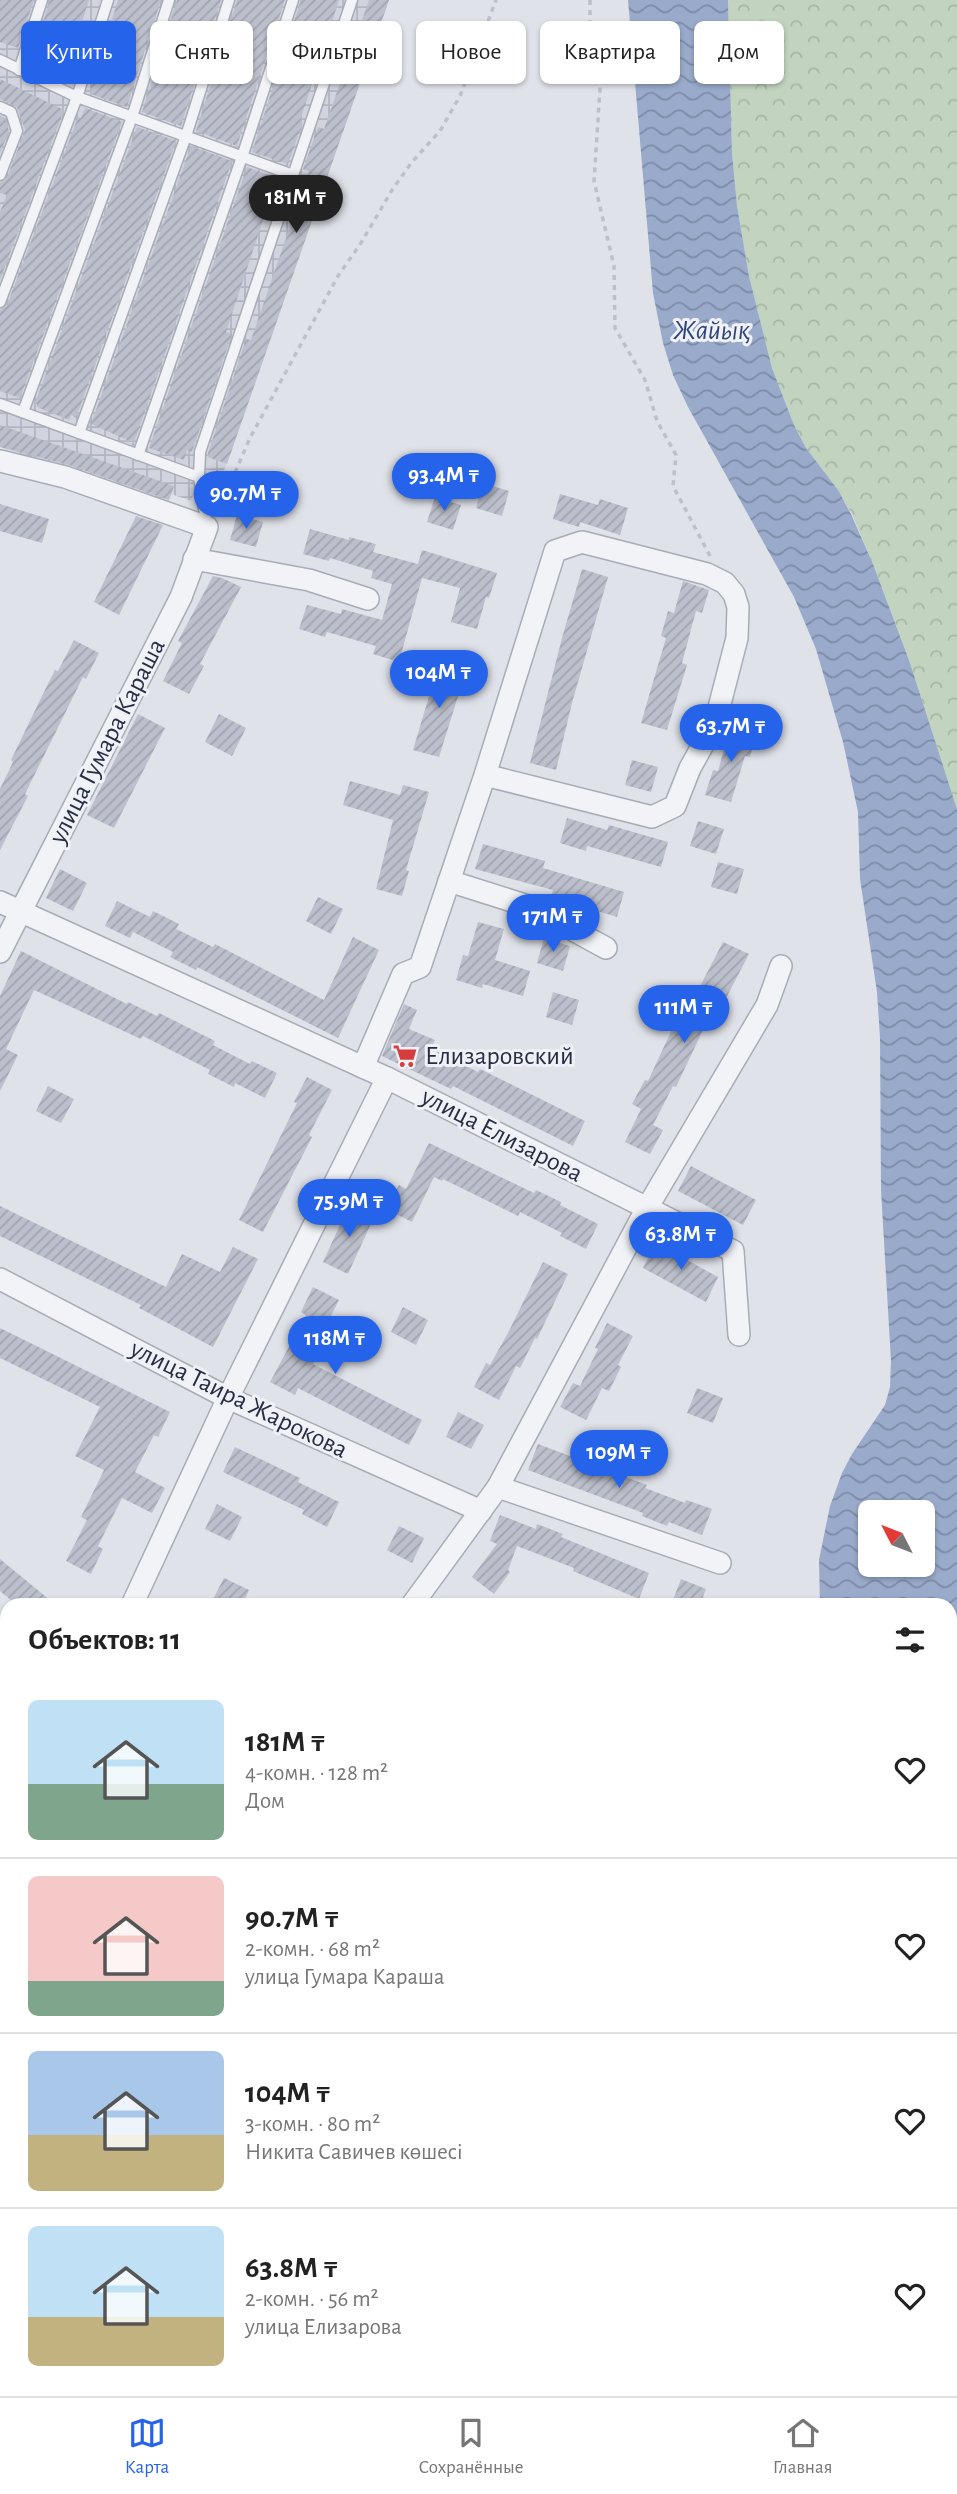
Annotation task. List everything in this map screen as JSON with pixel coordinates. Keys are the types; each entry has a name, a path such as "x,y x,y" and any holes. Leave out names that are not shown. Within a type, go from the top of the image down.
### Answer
{"street":[{"path":"0,461 65,477 207,527"},
{"name":"улица Гумара Караша","path":"0,952 181,597 207,527"},
{"path":"363,1067 403,974 420,967 485,775 555,551 582,542 707,574 724,583 734,594 738,607 737,638 715,723 690,768 675,806 652,817 485,775"},
{"path":"194,559 309,580 369,599"},
{"path":"449,881 531,906 606,948"},
{"name":"улица Елизарова","path":"0,902 387,1078 733,1251 739,1335"},
{"path":"417,1598 498,1488 647,1208 767,1004 781,966"},
{"path":"135,1598 228,1398 387,1078"},
{"name":"улица Таира Жарокова","path":"0,1279 228,1398 481,1511"},
{"path":"498,1488 720,1563"}],"lane":[{"path":"19,70 42,0"},
{"path":"0,302 76,97 108,0"},
{"path":"23,412 132,117 169,0"},
{"path":"79,433 186,136 229,0"},
{"path":"138,455 242,157 293,0"},
{"path":"207,527 200,477 200,452 352,0"},
{"path":"0,60 76,97 293,175"},
{"path":"0,107 11,112 17,131 0,175"},
{"path":"0,404 200,477"}],"path":[{"path":"207,527 214,520 275,389 338,276 392,190 412,162 440,131 460,96 496,0"},
{"path":"590,0 590,30 601,59 594,181 614,266 615,328 645,380 657,421 676,455 673,486 724,583"}],"shaded area":[{"path":"0,0 389,0 382,21 267,21 267,84 360,84 214,499 194,493 191,501 171,494 167,503 0,447"}],"green space":[{"path":"728,0 957,0 957,809 910,663 873,564 852,514 806,448 794,425 772,368 749,276 737,206 730,84 784,84 784,21 729,21"}],"water":[{"name":"Жайық","path":"628,0 728,0 729,21 694,21 694,84 730,84 737,206 749,276 772,368 794,425 806,448 838,490 873,564 910,663 957,809 957,1598 820,1598 819,1560 830,1506 842,1473 885,1405 890,1387 891,1361 881,1190 880,1038 877,992 860,879 858,812 843,742 816,649 794,597 688,407 673,375 663,343 653,293 635,84 680,84 680,21 630,21"}],"building":[{"path":"0,0 34,0 27,21 21,21 18,48 0,42"},
{"path":"50,0 89,0 82,21 43,21"},
{"path":"118,0 161,0 154,21 150,21 150,35 136,79 136,21 111,21"},
{"path":"177,0 221,0 214,21 170,21"},
{"path":"237,0 285,0 278,21 267,21 267,55 237,146 196,131 211,84 253,84 253,21 230,21"},
{"path":"301,0 339,0 332,21 294,21"},
{"path":"369,0 389,0 382,21 362,21"},
{"path":"0,79 64,110 0,280 0,212 7,195 0,193 0,183 7,178 25,130 17,107 0,99"},
{"path":"91,84 134,84 127,107 91,94"},
{"path":"151,84 194,84 181,126 142,112"},
{"path":"274,84 312,84 300,121 303,122 288,164 252,152"},
{"path":"340,84 360,84 227,464 208,457 208,453 246,339 251,340 309,171 303,169 318,127 324,129"},
{"path":"85,108 122,122 20,398 0,391 0,310 7,305 78,117 81,118"},
{"path":"0,116 5,118 9,131 0,153"},
{"path":"137,127 176,141 76,418 71,415 69,420 37,407 35,403"},
{"path":"191,146 232,161 134,443 91,424"},
{"path":"247,167 277,178 226,332 232,334 192,452 187,450 184,460 149,448"},
{"path":"0,425 174,486 169,500 69,465 0,447"},
{"path":"483,483 509,491 502,516 476,508"},
{"path":"560,494 598,505 600,499 628,508 620,535 580,522 579,527 553,519"},
{"path":"435,497 461,505 453,530 427,522"},
{"path":"0,504 49,519 42,543 0,531"},
{"path":"237,515 263,522 256,547 230,540"},
{"path":"136,516 163,525 119,615 94,602"},
{"path":"310,529 376,544 373,552 418,564 422,550 497,573 489,598 486,597 477,629 451,622 460,588 422,578 399,662 373,654 376,646 327,632 325,637 299,629 307,605 341,614 342,609 382,620 392,584 371,578 373,571 330,558 329,561 303,554"},
{"path":"582,569 608,577 556,770 530,763"},
{"path":"213,576 241,587 200,664 204,666 189,694 163,681 182,643 178,641"},
{"path":"683,581 709,590 702,613 696,611 682,663 687,665 667,730 641,723 666,638 661,636 668,611 674,613"},
{"path":"74,640 99,653 86,679 83,677 0,850 0,789 42,696"},
{"path":"439,663 466,671 439,757 413,750"},
{"path":"138,714 165,728 114,828 87,815"},
{"path":"219,714 246,728 232,756 205,742"},
{"path":"731,725 757,732 750,757 745,756 731,802 705,795 713,770 718,771"},
{"path":"632,760 658,767 651,792 625,785"},
{"path":"350,781 400,795 403,785 429,792 406,870 409,871 402,896 376,889 393,820 343,805"},
{"path":"567,818 607,830 609,825 668,842 661,867 587,846 586,851 560,843"},
{"path":"698,821 724,829 716,854 690,846"},
{"path":"483,844 545,861 543,868 624,892 617,917 551,897 553,890 475,869"},
{"path":"718,862 744,869 737,894 711,887"},
{"path":"60,869 87,883 73,911 46,898"},
{"path":"318,897 343,909 331,934 306,921"},
{"path":"117,901 150,917 153,911 179,924 176,929 213,947 215,944 324,1000 353,937 379,950 338,1038 197,967 196,970 170,957 173,952 133,932 130,938 105,926"},
{"path":"478,922 504,929 495,960 530,971 523,996 483,984 482,988 456,980 463,955 468,956"},
{"path":"544,938 570,946 563,971 537,963"},
{"path":"723,942 749,954 722,1006 718,1005 705,1031 703,1030 676,1087 673,1086 653,1125 663,1130 650,1154 625,1142 641,1109 632,1104 645,1080 648,1081 676,1021 678,1022 692,994 695,996"},
{"path":"21,951 127,1004 128,1002 157,1016 159,1013 215,1041 213,1045 250,1064 252,1061 277,1073 265,1098 235,1083 234,1087 208,1074 210,1070 143,1036 141,1039 34,990 6,1049 18,1055 0,1091 0,996"},
{"path":"553,992 579,1000 572,1025 546,1017"},
{"path":"404,1004 417,1010 409,1029 435,1040 431,1048 585,1121 573,1146 453,1086 451,1089 382,1056"},
{"path":"307,1077 332,1090 309,1135 312,1137 263,1232 239,1220 297,1103 294,1102"},
{"path":"48,1086 74,1099 61,1123 36,1111"},
{"path":"429,1143 534,1193 536,1190 598,1224 586,1249 560,1236 562,1233 520,1212 518,1216 434,1177 412,1222 386,1209 399,1185 406,1189"},
{"path":"691,1166 756,1200 743,1225 678,1191"},
{"path":"350,1203 375,1215 348,1274 323,1262"},
{"path":"0,1206 166,1287 182,1254 220,1272 233,1247 258,1259 213,1347 139,1308 141,1305 0,1236"},
{"path":"656,1243 718,1277 706,1302 643,1268"},
{"path":"543,1262 568,1274 537,1339 535,1338 520,1368 516,1366 499,1400 474,1387 486,1363 490,1365 509,1331"},
{"path":"313,1287 339,1300 319,1339 324,1342 313,1364 422,1420 409,1445 298,1388 295,1395 270,1382 306,1315 301,1312"},
{"path":"403,1307 428,1320 416,1345 391,1332"},
{"path":"607,1323 633,1336 618,1365 621,1367 609,1391 602,1388 586,1420 560,1407 573,1383 580,1386"},
{"path":"0,1328 170,1412 158,1437 154,1435 135,1472 165,1488 152,1513 122,1498 98,1546 103,1549 91,1574 66,1561 87,1520 81,1517 104,1470 75,1456 100,1407 0,1358"},
{"path":"697,1388 723,1398 713,1423 687,1413"},
{"path":"458,1412 484,1425 471,1449 446,1437"},
{"path":"538,1444 647,1485 645,1488 685,1503 686,1500 712,1509 702,1535 669,1522 667,1526 642,1516 643,1513 528,1470"},
{"path":"235,1447 300,1478 298,1482 339,1502 327,1527 302,1514 304,1510 223,1472"},
{"path":"217,1504 242,1517 230,1541 205,1529"},
{"path":"500,1515 536,1529 537,1524 563,1534 561,1537 649,1573 639,1598 637,1598 573,1571 574,1568 517,1546 508,1570 510,1572 494,1594 472,1577 497,1544 490,1541"},
{"path":"399,1526 424,1538 412,1563 387,1550"},
{"path":"0,1559 47,1598 8,1598 0,1591"},
{"path":"224,1578 249,1590 245,1598 214,1598"},
{"path":"681,1579 706,1589 703,1598 674,1598"}],"place":[{"name":"Елизаровский","path":"405,1056"}]}
